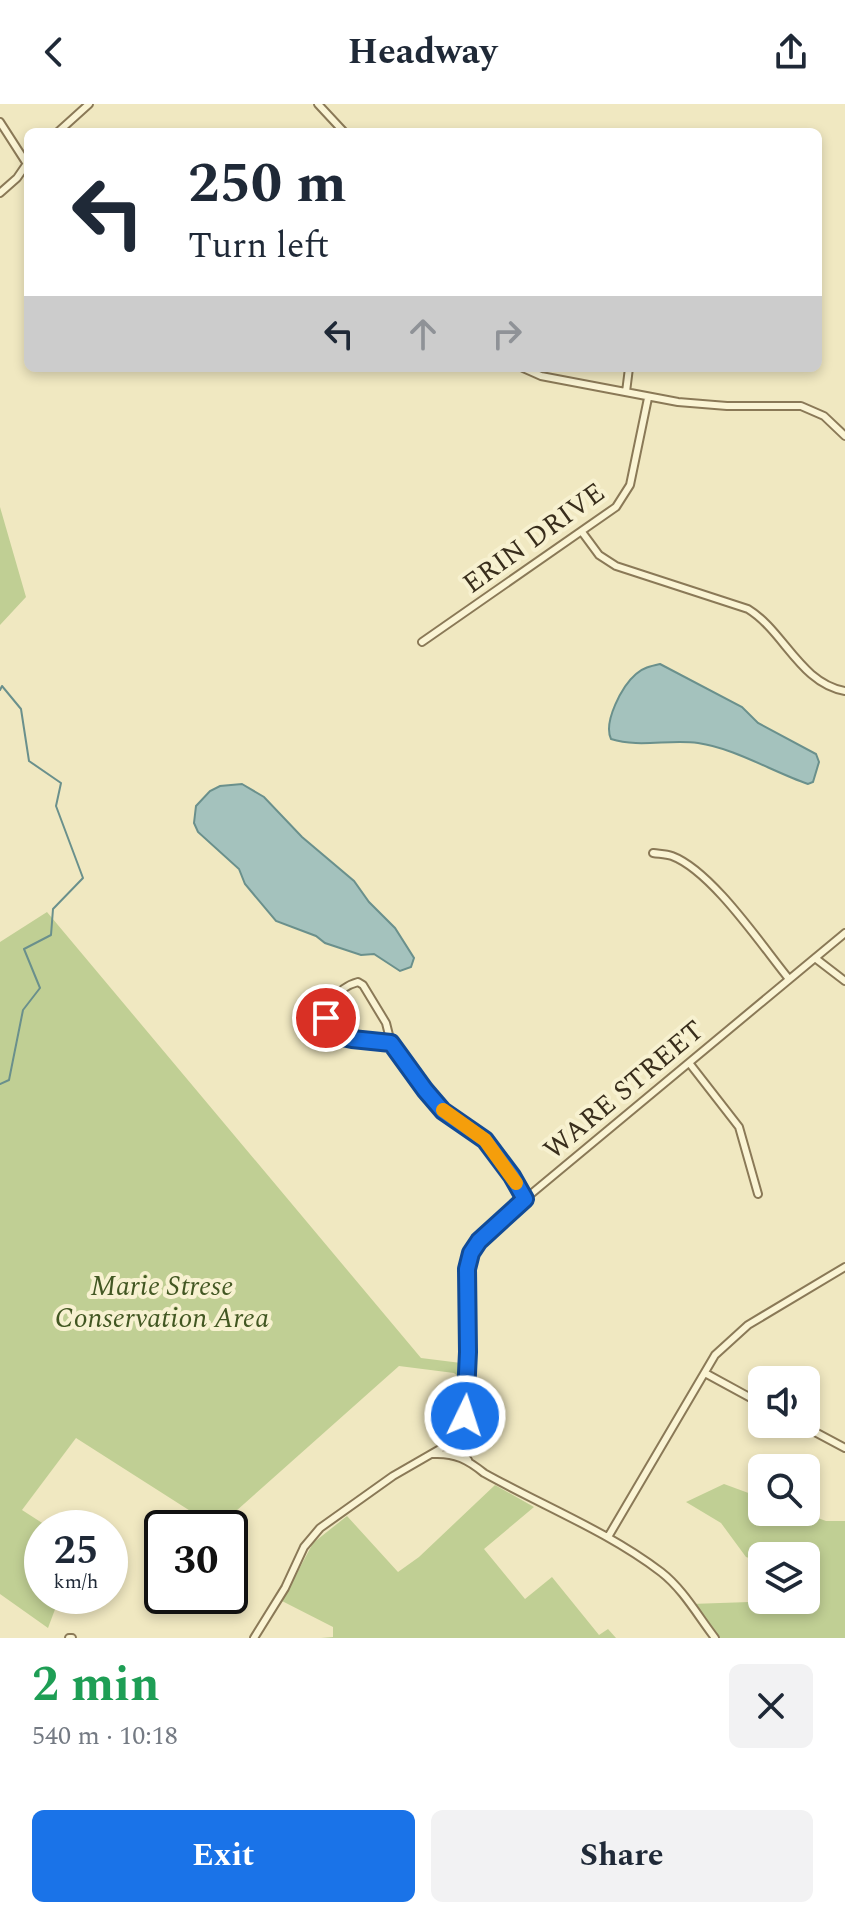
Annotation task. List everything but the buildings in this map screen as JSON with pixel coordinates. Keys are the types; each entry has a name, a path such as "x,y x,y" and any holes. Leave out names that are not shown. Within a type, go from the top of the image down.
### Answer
{"street":[{"path":"62,128 89,104"},
{"path":"318,104 340,128"},
{"path":"0,122 24,158"},
{"path":"0,193 24,168"},
{"path":"532,372 648,398 712,405 801,406 824,416 845,436"},
{"path":"626,392 628,372"},
{"name":"ERIN DRIVE","path":"422,642 611,512 626,493 648,398"},
{"path":"582,532 599,555 616,566 748,609 820,682 845,691"},
{"path":"653,853 671,856 697,872 726,902 789,979"},
{"name":"WARE STREET","path":"452,1442 465,1416 467,1269 471,1253 479,1241 525,1199 845,933"},
{"path":"815,958 845,981"},
{"path":"391,1043 352,1039 329,1031 326,1018 332,999 352,983 363,985 386,1023 391,1043 425,1090 443,1111 485,1140 525,1199"},
{"path":"690,1064 739,1127 758,1194"},
{"path":"608,1537 715,1355 732,1337 845,1267"},
{"path":"705,1373 748,1396"},
{"path":"820,1435 845,1448"},
{"path":"254,1638 313,1535 393,1476 452,1442 471,1462 495,1480 608,1537 669,1579 715,1638"},
{"path":"432,1455 450,1453 471,1462"}],"green space":[{"path":"0,507 26,597 0,625"},
{"name":"Marie Strese Conservation Area","path":"47,912 421,1358 461,1363 461,1379 454,1373 399,1366 237,1510 189,1510 76,1438 22,1510 24,1611 0,1594 0,942"},
{"path":"724,1484 748,1493 748,1526 820,1526 820,1519 845,1521 845,1638 715,1638 691,1604 748,1602 748,1614 820,1614 820,1542 748,1542 748,1558 721,1523 686,1502"},
{"path":"495,1485 534,1507 484,1549 525,1599 552,1577 599,1635 608,1629 616,1638 321,1638 333,1637 333,1627 282,1601 313,1543 347,1516 398,1572 419,1557"},
{"name":"Marie Strese Conservation Area","path":"28,1614 53,1614 48,1628"}],"water":[{"path":"660,664 742,707 758,723 816,754 819,762 813,782 808,784 739,755 698,743 632,743 611,739 612,714 625,687 641,670"},
{"path":"242,784 264,797 302,837 354,881 369,902 395,928 414,958 411,967 400,971 374,954 361,955 325,943 316,936 276,921 245,884 239,869 198,832 194,823 196,806 210,791 220,786"}],"waterway":[{"path":"0,690 2,686 21,709 29,761 61,783 56,806 83,878 53,909 51,935 24,949 40,988 23,1010 9,1080 0,1084"}],"slow traffic":[{"path":"443,1110 485,1140 516,1183"}],"route":[{"path":"326,1018 329,1031 337,1036 391,1043 443,1111 485,1140 525,1199 479,1241 471,1253 467,1269 465,1416"}]}
